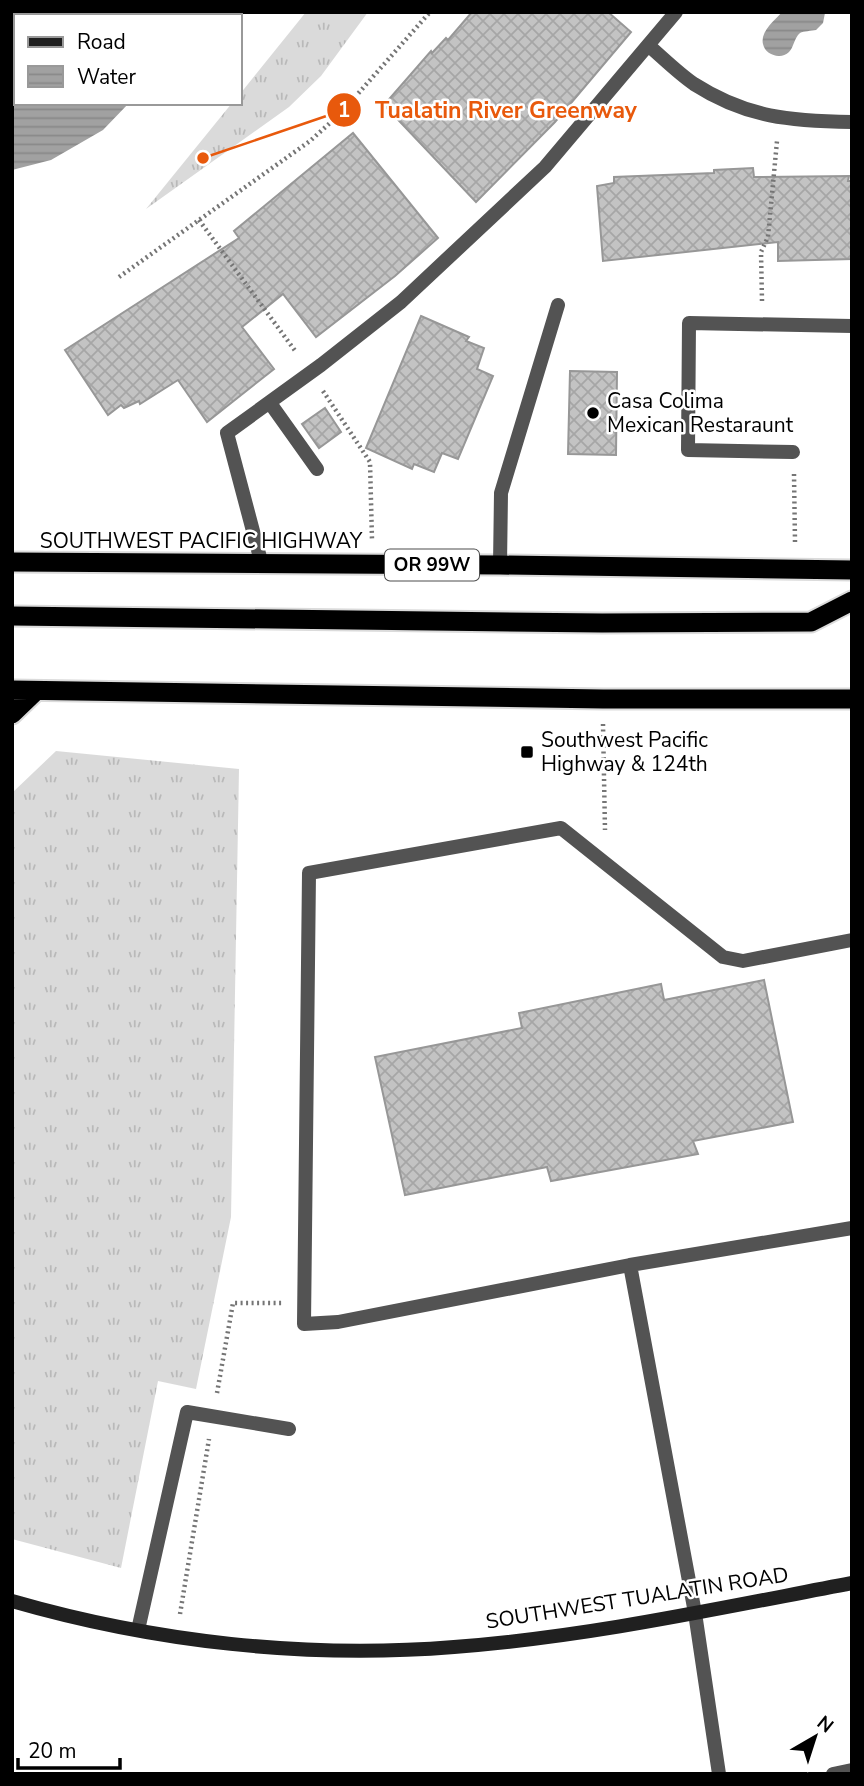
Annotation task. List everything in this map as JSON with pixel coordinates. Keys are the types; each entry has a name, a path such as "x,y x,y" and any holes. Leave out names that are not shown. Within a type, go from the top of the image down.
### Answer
{"highway":[{"name":"SOUTHWEST PACIFIC HIGHWAY","path":"12,562 852,570"},
{"path":"12,616 602,623 811,622 852,601"},
{"path":"12,690 603,699 852,699"},
{"path":"12,714 36,691"}],"main road":[{"name":"SOUTHWEST TUALATIN ROAD","path":"12,1601 138,1630 233,1644 379,1650 453,1648 535,1639 695,1613 852,1583"}],"lane":[{"path":"262,565 227,433 401,302 545,167 676,12"},
{"path":"648,45 693,83 733,105 779,119 852,122"},
{"path":"500,565 501,493 558,305"},
{"path":"793,452 688,450 689,323 852,326"},
{"path":"270,403 317,470"},
{"path":"852,940 743,961 723,957 561,828 309,873 304,1324 338,1322 629,1265 852,1228"},
{"path":"629,1265 695,1613 719,1774"},
{"path":"138,1630 187,1412 289,1429"},
{"path":"833,1774 852,1770"}],"path":[{"path":"120,277 310,141 341,113 430,12"},
{"path":"761,270 761,252 768,237 779,119"},
{"path":"793,452 795,570"},
{"path":"601,860 620,840 603,829 603,699"}],"green space":[{"path":"306,12 368,12 321,76 289,107 146,209 230,105 242,105 242,92"},
{"path":"56,751 239,769 231,1217 196,1389 158,1381 121,1568 12,1539 12,793"}],"water":[{"path":"12,12 214,12 14,14 14,105 127,105 103,130 51,160 12,170"},
{"path":"782,12 825,13 823,23 816,30 800,33 789,52 778,56 764,48 763,40 768,27"}],"building":[{"path":"472,12 608,12 631,32 555,122 476,202 384,105 431,51 432,53 446,38 448,40"},
{"path":"353,133 438,238 395,276 316,337 283,294 242,327 274,369 207,422 178,380 140,404 139,401 124,408 121,405 108,415 65,350 239,238 234,231"},
{"path":"753,168 754,177 849,176 848,181 852,181 852,259 778,261 778,242 603,261 597,186 614,183 614,177 714,173 714,170"},
{"path":"421,316 469,337 466,341 484,348 477,369 493,376 458,459 442,453 434,472 414,464 412,469 366,448"},
{"name":"Casa Colima Mexican Restaraunt","path":"570,371 617,372 616,455 568,454"},
{"path":"325,408 341,432 319,448 302,424"},
{"path":"764,980 793,1122 693,1141 698,1154 551,1181 547,1167 405,1195 375,1057 522,1028 519,1013 661,984 664,1000"}],"place":[{"name":"Tualatin River Greenway","path":"203,158"},
{"name":"Casa Colima Mexican Restaraunt","path":"593,413"},
{"name":"Southwest Pacific Highway & 124th","path":"527,752"}]}
